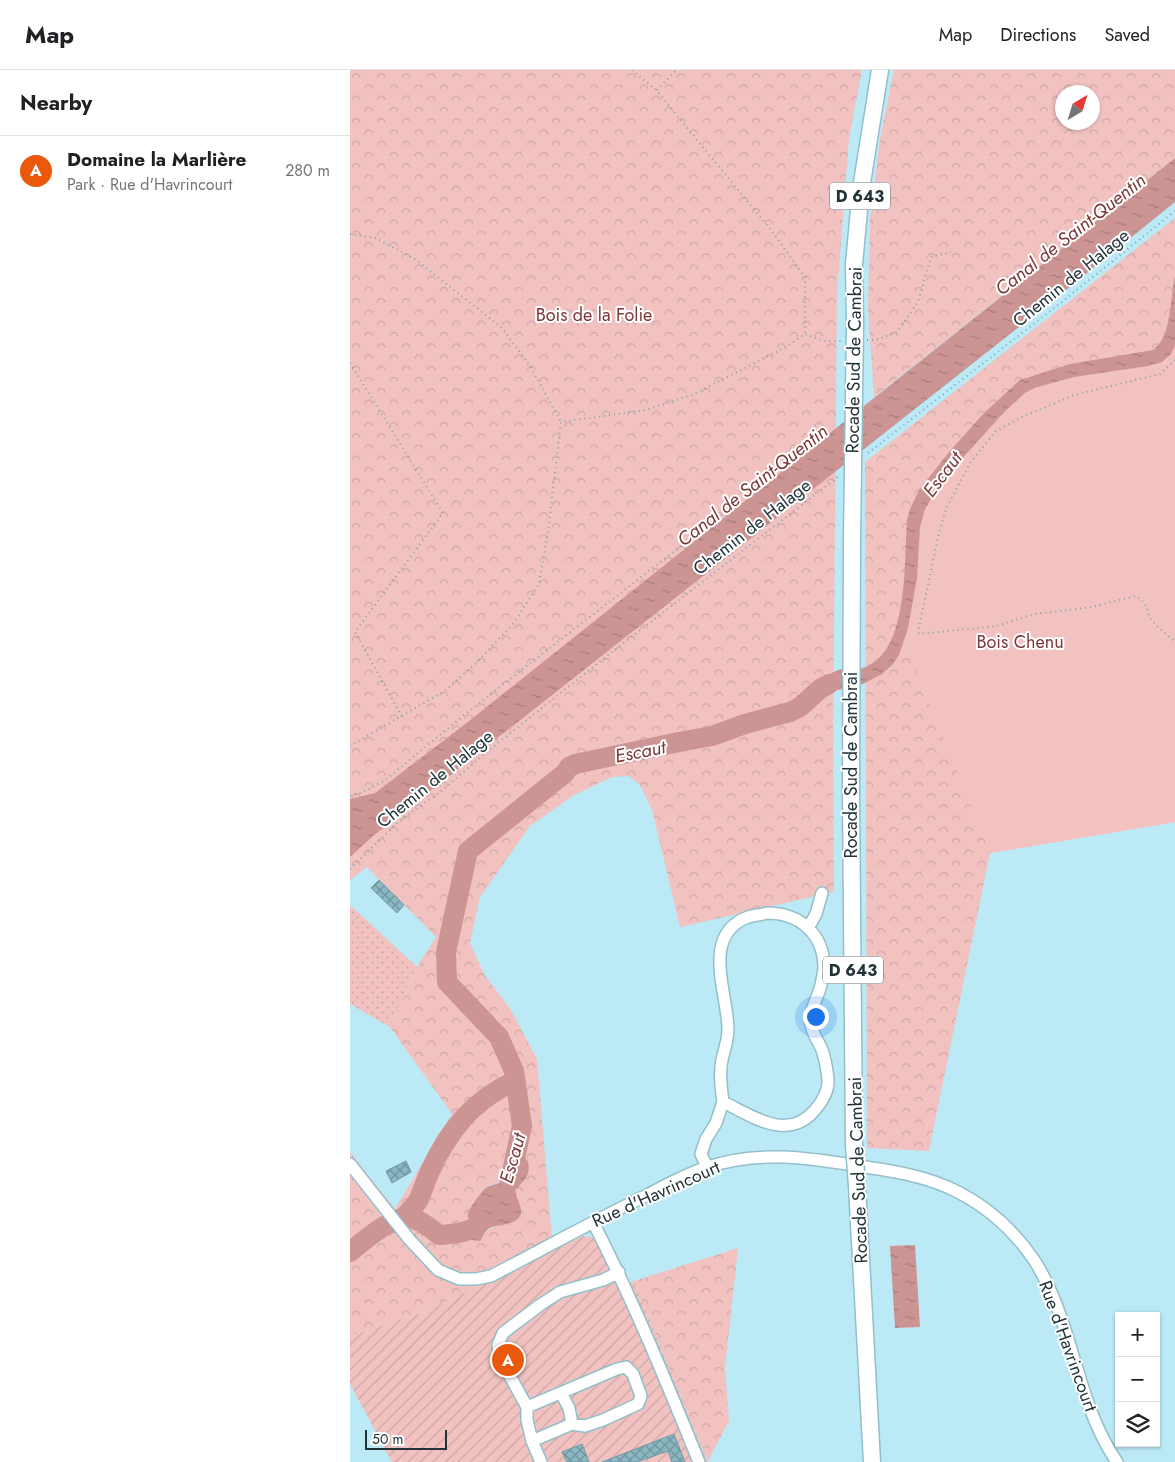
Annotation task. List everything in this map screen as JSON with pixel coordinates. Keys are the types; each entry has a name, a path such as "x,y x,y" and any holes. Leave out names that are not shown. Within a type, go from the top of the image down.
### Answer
{"highway":[{"name":"Rocade Sud de Cambrai","path":"872,1462 854,1145 851,794 854,264 861,189 880,70"}],"street":[{"path":"808,928 816,914 822,893"},
{"path":"708,1167 701,1154 706,1139 716,1123 723,1102 720,1081 721,1061 728,1036 728,1018 719,958 721,944 731,928 748,917 767,913 780,913 797,919 808,928 819,944 824,966 820,988 811,1013 811,1026 822,1051 828,1081 823,1100 810,1115 799,1123 772,1125 755,1119 723,1102"},
{"name":"Rue d'Havrincourt","path":"350,1164 409,1239 438,1270 459,1279 476,1279 495,1273 663,1187 708,1167 740,1159 764,1156 796,1157 840,1163 922,1178 959,1192 983,1207 1005,1225 1032,1257 1044,1277 1061,1319 1094,1421 1117,1462"},
{"path":"593,1222 618,1272 671,1393 698,1462"},
{"path":"542,1462 532,1441 527,1420 527,1407 500,1358 498,1345 503,1333 540,1304 560,1292 603,1280 618,1272"},
{"path":"527,1407 617,1368 626,1368 633,1374 641,1396 638,1404 603,1420 585,1426 572,1424 532,1441"},
{"path":"561,1393 569,1408 572,1424"}],"path":[{"path":"632,70 656,90 765,223 805,277 806,334"},
{"path":"656,90 676,70"},
{"name":"Chemin de Halage","path":"867,453 1063,302 1175,211"},
{"path":"350,234 375,238 415,259 502,328 530,366 561,422 548,531 539,584 513,624 475,664 446,690 350,746"},
{"path":"867,340 876,340 897,332 918,302 931,257 951,252"},
{"path":"806,334 824,342 850,341"},
{"path":"561,422 646,410 692,395 786,347 806,334"},
{"path":"1175,360 1160,374 1074,395 1020,418 996,431 970,463 946,509 939,533 919,634 997,626 1034,614 1061,609 1092,607 1136,596 1144,601 1151,618 1175,642"},
{"path":"350,363 442,513 355,632 402,717"},
{"name":"Chemin de Halage","path":"350,869 397,823 444,789 483,755 612,652 845,470"},
{"path":"350,796 363,792 384,781 474,707 735,504"}],"green space":[{"name":"Bois de la Folie","path":"350,70 862,70 849,139 837,294 833,746 834,892 680,927 652,810 640,785 629,776 612,777 574,795 530,826 480,897 470,943 484,974 511,1010 537,1059 553,1251 424,1312 350,1336 350,1152 395,1209 452,1114 390,1027 417,967 436,937 367,867 350,880","holes":["529,1167 527,1175 515,1190 520,1216 510,1222 489,1229 482,1238 471,1223 469,1215 483,1190 487,1186 501,1181 506,1175 507,1170"]},
{"path":"894,70 1175,70 1175,158 874,397 868,308 870,218 880,139"},
{"name":"Bois Chenu","path":"1175,218 1175,822 990,853 929,1151 867,1148 865,462"},
{"path":"1175,345 1175,822 990,853 904,641 917,578 920,527 925,509 979,439 1025,393 1048,384 1073,378 1156,365 1168,357"},
{"path":"350,905 417,967 390,1027 350,1004"},
{"path":"583,1236 591,1237 599,1242 621,1285 634,1281 708,1462 392,1462 350,1384 350,1336 424,1312"},
{"path":"738,1248 725,1368 729,1421 708,1461 634,1281"}],"water":[{"path":"1175,158 1175,202 373,836 350,857 350,799 375,793 464,725"},
{"path":"1175,276 1175,345 1171,354 1162,362 1148,366 1074,377 1034,388 1025,393 1005,411 960,461 925,509 920,527 917,578 908,628 899,655 893,664 882,674 863,684 830,692 822,696 812,707 803,694 833,672 843,669 857,670 870,665 883,653 892,638 902,598 907,520 910,509 919,490 949,452 984,413 1020,380 1070,364 1153,350 1164,336 1167,326"},
{"path":"518,1153 525,1157 529,1169 527,1177 515,1190 521,1211 519,1217 512,1222 489,1228 480,1241 463,1239 459,1236 459,1230 470,1220 468,1213 479,1195 489,1186 503,1180 507,1175 511,1162"},
{"path":"915,1245 920,1327 895,1328 890,1246"}],"building":[{"path":"379,880 404,905 397,913 371,888"},
{"path":"406,1161 411,1172 392,1183 386,1171"},
{"path":"674,1434 685,1462 672,1462 668,1451 637,1462 602,1462"},
{"path":"582,1444 589,1462 567,1462 562,1452"}],"waterway":[{"name":"Escaut","path":"510,1181 522,1126 514,1071 499,1037 447,982 446,952 468,851 575,764 712,736 745,724 790,712 800,707 820,689 829,684"},
{"path":"404,1217 419,1199 437,1156 454,1130 487,1097 515,1081"},
{"name":"Escaut","path":"350,1252 376,1232 398,1219 413,1219 439,1235 468,1230 482,1221"}],"place":[{"name":"Domaine la Marlière","path":"508,1360"}],"water label":[{"name":"Canal de Saint-Quentin","path":"1070,234"},
{"name":"Canal de Saint-Quentin","path":"752,485"}]}
